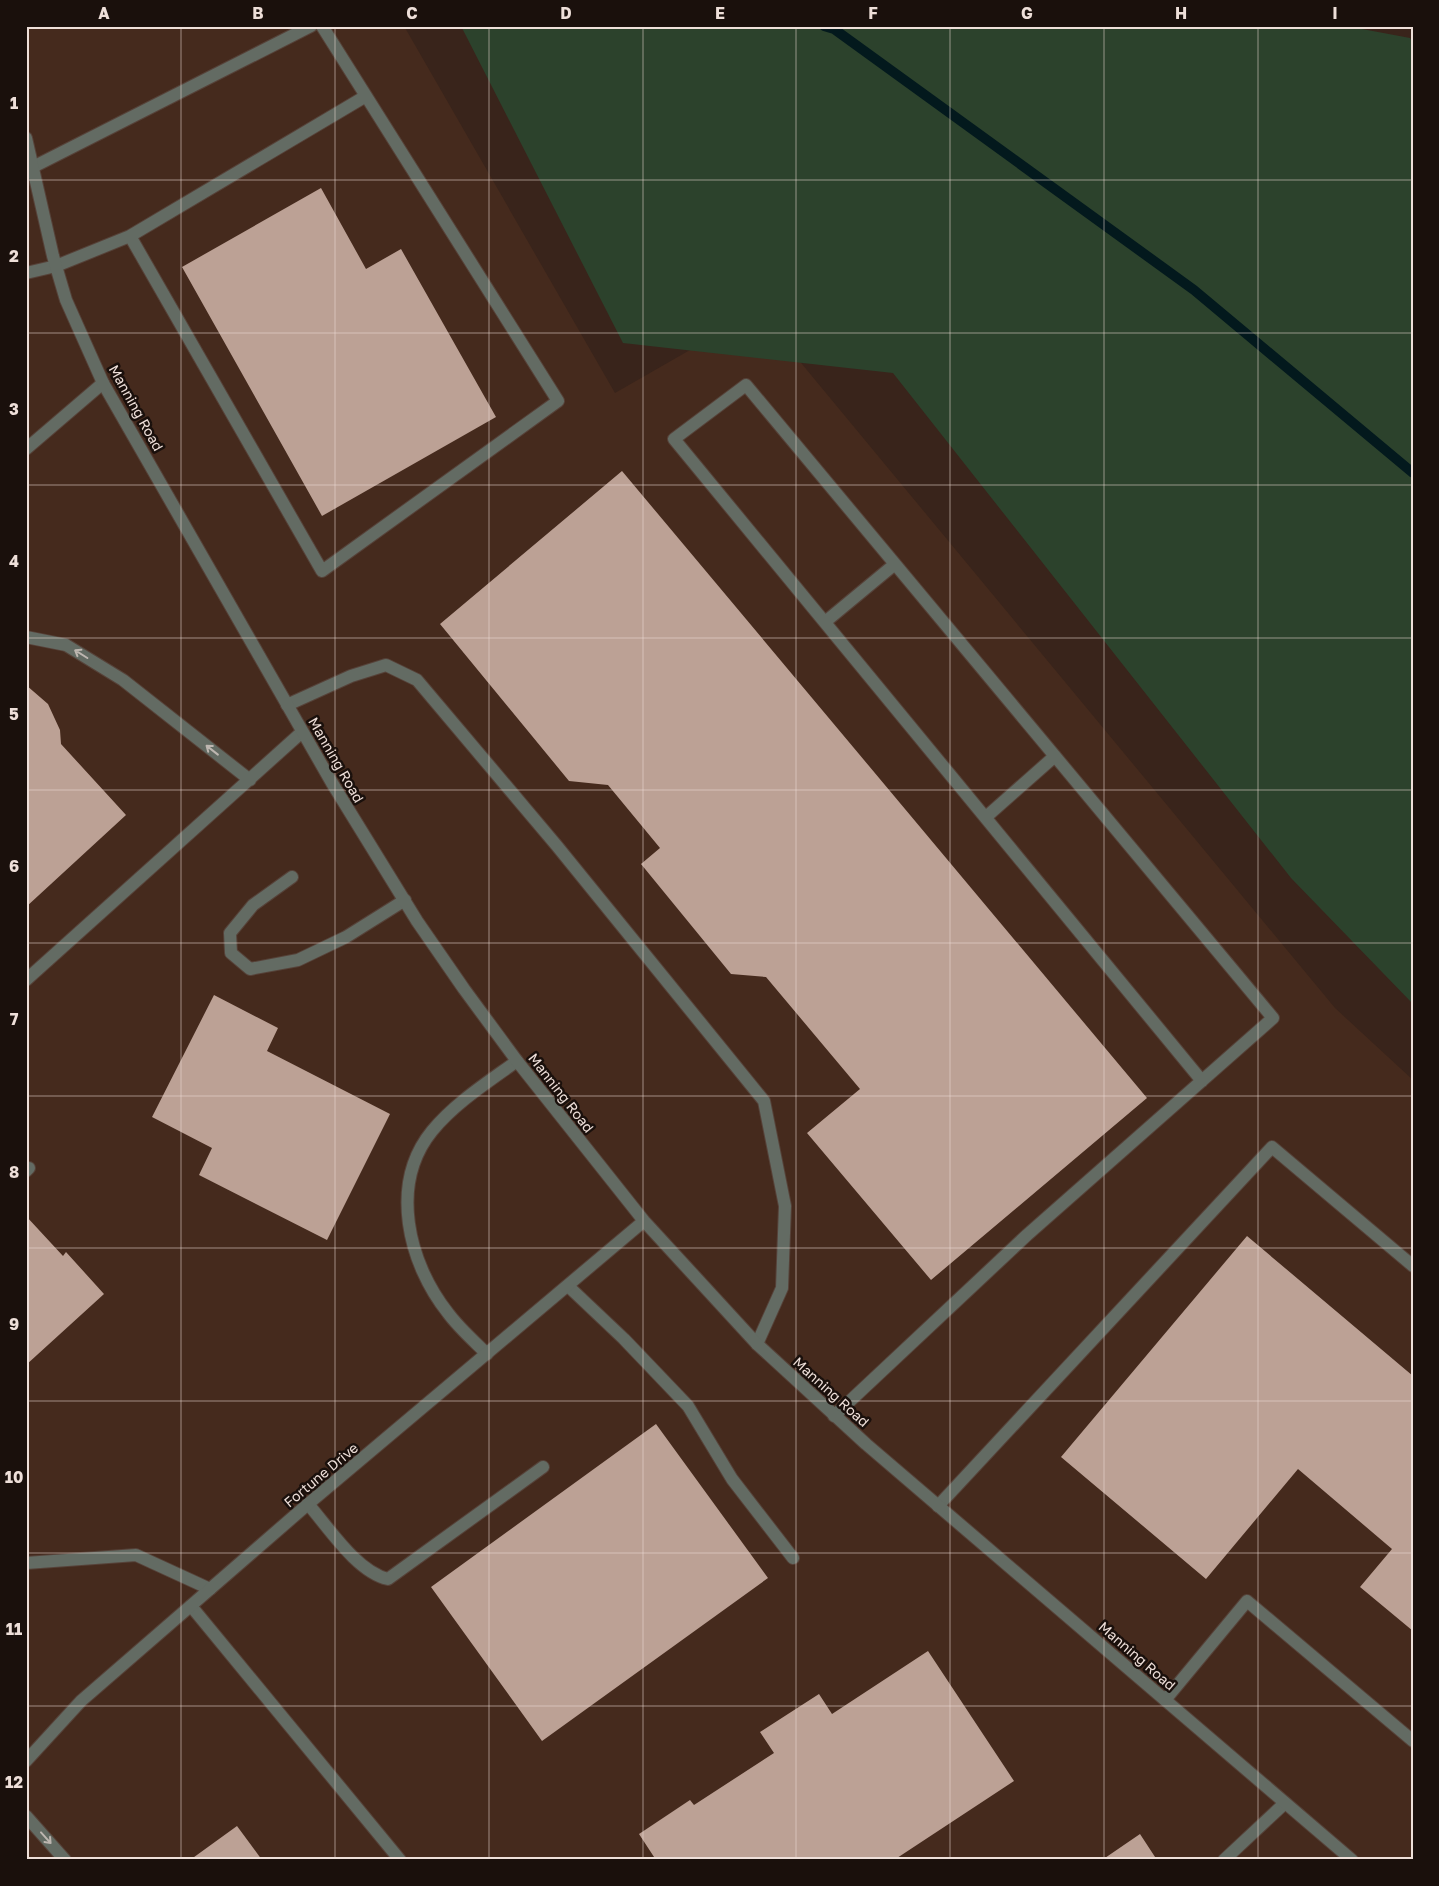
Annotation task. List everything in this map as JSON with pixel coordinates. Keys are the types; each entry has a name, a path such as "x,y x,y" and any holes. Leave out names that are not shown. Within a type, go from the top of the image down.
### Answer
{"street":[{"path":"33,167 311,26"},
{"path":"130,236 322,571 558,401 322,26"},
{"path":"26,273 56,266 130,236 366,96"},
{"name":"Manning Road","path":"26,138 56,266 66,300 103,383 302,732 405,900 464,990 517,1061 644,1221 757,1344 834,1416 1352,1860"},
{"path":"26,449 103,383"},
{"path":"834,1416 1027,1235 1202,1081 1273,1018 746,385 674,439 1202,1081"},
{"path":"825,622 895,564"},
{"path":"26,637 66,645 122,680 250,780"},
{"path":"287,705 351,676 386,665 417,680 557,846 764,1101 785,1206 782,1288 757,1344"},
{"path":"26,980 302,732"},
{"path":"986,817 1055,756"},
{"path":"292,877 253,905 230,933 231,953 250,969 298,960 346,937 405,900"},
{"path":"487,1354 447,1312 423,1272 410,1234 406,1196 414,1158 432,1130 470,1096 517,1061"},
{"path":"938,1506 1272,1148 1413,1266"},
{"name":"Fortune Drive","path":"26,1761 81,1701 308,1504 644,1221"},
{"path":"568,1286 624,1338 688,1406 732,1479 793,1558"},
{"path":"308,1504 355,1558 372,1573 388,1579 543,1467"},
{"path":"26,1563 136,1555 210,1590"},
{"path":"1165,1700 1247,1601 1413,1741"},
{"path":"191,1606 400,1860"},
{"path":"1224,1860 1286,1803"},
{"path":"26,1816 65,1860"}],"shaded area":[{"path":"26,26 404,26 615,393 758,311 1335,1008 1413,1080 1413,1860 26,1860"}],"green space":[{"path":"461,26 1346,26 1410,38 1413,44 1413,1004 1291,878 893,373 623,343"}],"building":[{"path":"321,188 366,269 401,249 496,417 322,516 182,267"},
{"path":"622,471 1147,1098 931,1280 807,1133 860,1089 766,977 731,974 641,864 660,848 608,785 569,781 440,624"},
{"path":"26,685 48,704 60,730 61,744 126,815 26,907"},
{"path":"214,995 278,1028 267,1051 390,1114 327,1240 199,1175 212,1148 152,1117"},
{"path":"26,1216 63,1256 66,1252 104,1294 26,1365"},
{"path":"1247,1236 1413,1376 1413,1631 1360,1587 1392,1549 1298,1469 1206,1579 1061,1457"},
{"path":"656,1424 768,1578 542,1741 431,1587"},
{"path":"928,1651 1014,1781 894,1860 656,1860 639,1834 690,1800 694,1805 774,1753 760,1732 819,1694 832,1714"},
{"path":"237,1826 262,1860 190,1860"},
{"path":"1140,1834 1157,1860 1102,1860"}],"waterway":[{"path":"824,26 834,29 1194,290 1413,473"}]}
